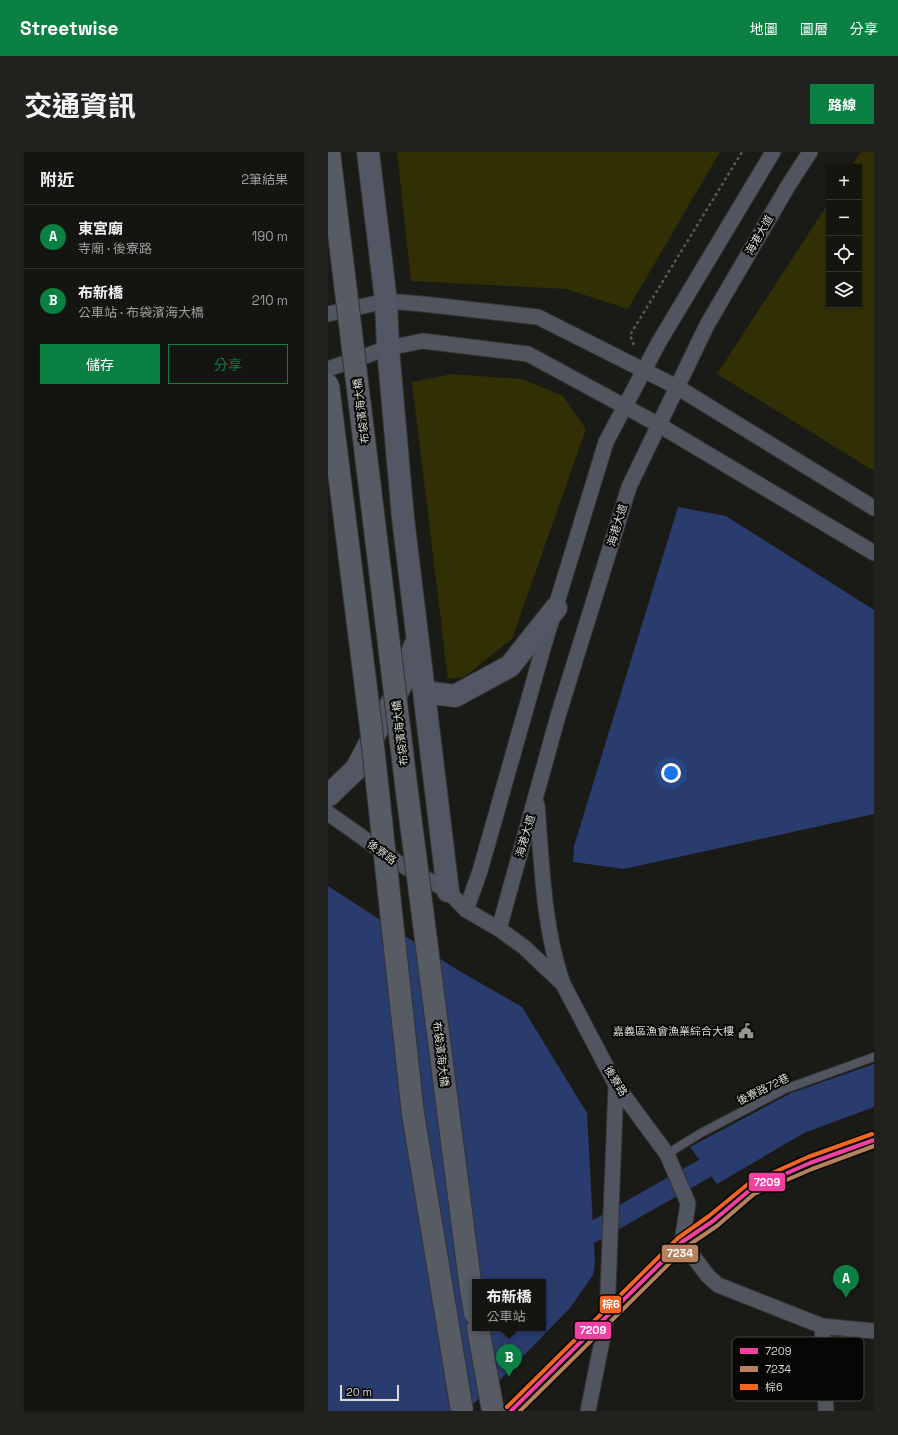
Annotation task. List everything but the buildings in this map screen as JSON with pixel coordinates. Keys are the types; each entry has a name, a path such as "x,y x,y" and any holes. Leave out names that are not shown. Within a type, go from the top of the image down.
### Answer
{"highway":[{"name":"布袋濱海大橋","path":"329,152 405,776 472,1295"},
{"path":"328,385 371,728 413,1114 462,1411"},
{"path":"479,1331 493,1411"}],"street":[{"path":"368,152 386,302 388,348 403,518 448,891"},
{"path":"466,910 480,871 606,442 659,342 773,152"},
{"name":"海港大道","path":"499,929 558,716 629,487 706,325 788,186 810,152"},
{"path":"328,314 386,302 423,304 538,317 677,387 874,508"},
{"path":"328,369 388,348 423,341 528,354 659,425 874,553"},
{"path":"424,692 455,696 510,666 556,608"},
{"path":"328,796 356,769 406,676 417,635"},
{"path":"536,795 543,889 555,959 563,984"},
{"name":"後寮路","path":"328,813 400,864 448,891 466,910 499,929 524,947 563,984 616,1085 667,1154 688,1203 682,1242"},
{"path":"588,1411 607,1316 616,1085"},
{"path":"511,1411 682,1242 713,1220 751,1189 810,1163 874,1140"},
{"path":"682,1242 708,1276 718,1285 822,1326 874,1332"},
{"path":"822,1326 823,1337"},
{"path":"826,1401 826,1411"}],"lane":[{"name":"後寮路72巷","path":"667,1154 701,1133 785,1089 874,1057"}],"path":[{"path":"644,370 630,335 742,152"}],"shaded area":[{"path":"397,152 720,152 628,309 566,289 411,281"},
{"path":"861,152 874,152 874,471 717,374 826,207 826,308 862,308 862,164 853,164"},
{"path":"452,374 522,379 563,396 586,429 512,639 464,677 448,679 412,382"}],"water":[{"path":"678,507 726,516 874,610 874,814 624,869 573,862 574,846"},
{"path":"328,886 456,969 522,1007 587,1113 595,1262 593,1275 570,1308 497,1383 465,1411 328,1411"},
{"path":"874,1064 874,1107 804,1133 717,1184 690,1147 791,1093"}],"waterway":[{"path":"593,1232 730,1154"}],"transit line":[{"name":"棕6","path":"507,1407 678,1238 709,1216 748,1184 808,1157 872,1134"},
{"name":"7209","path":"511,1411 682,1242 713,1221 751,1189 810,1163 874,1140"},
{"name":"7234","path":"520,1411 686,1247 717,1226 754,1194 812,1169 874,1146"}],"place":[{"name":"嘉義區漁會漁業綜合大樓","path":"746,1031"},
{"name":"東宮廟","path":"846,1298"},
{"name":"布新橋","path":"509,1377"}]}
